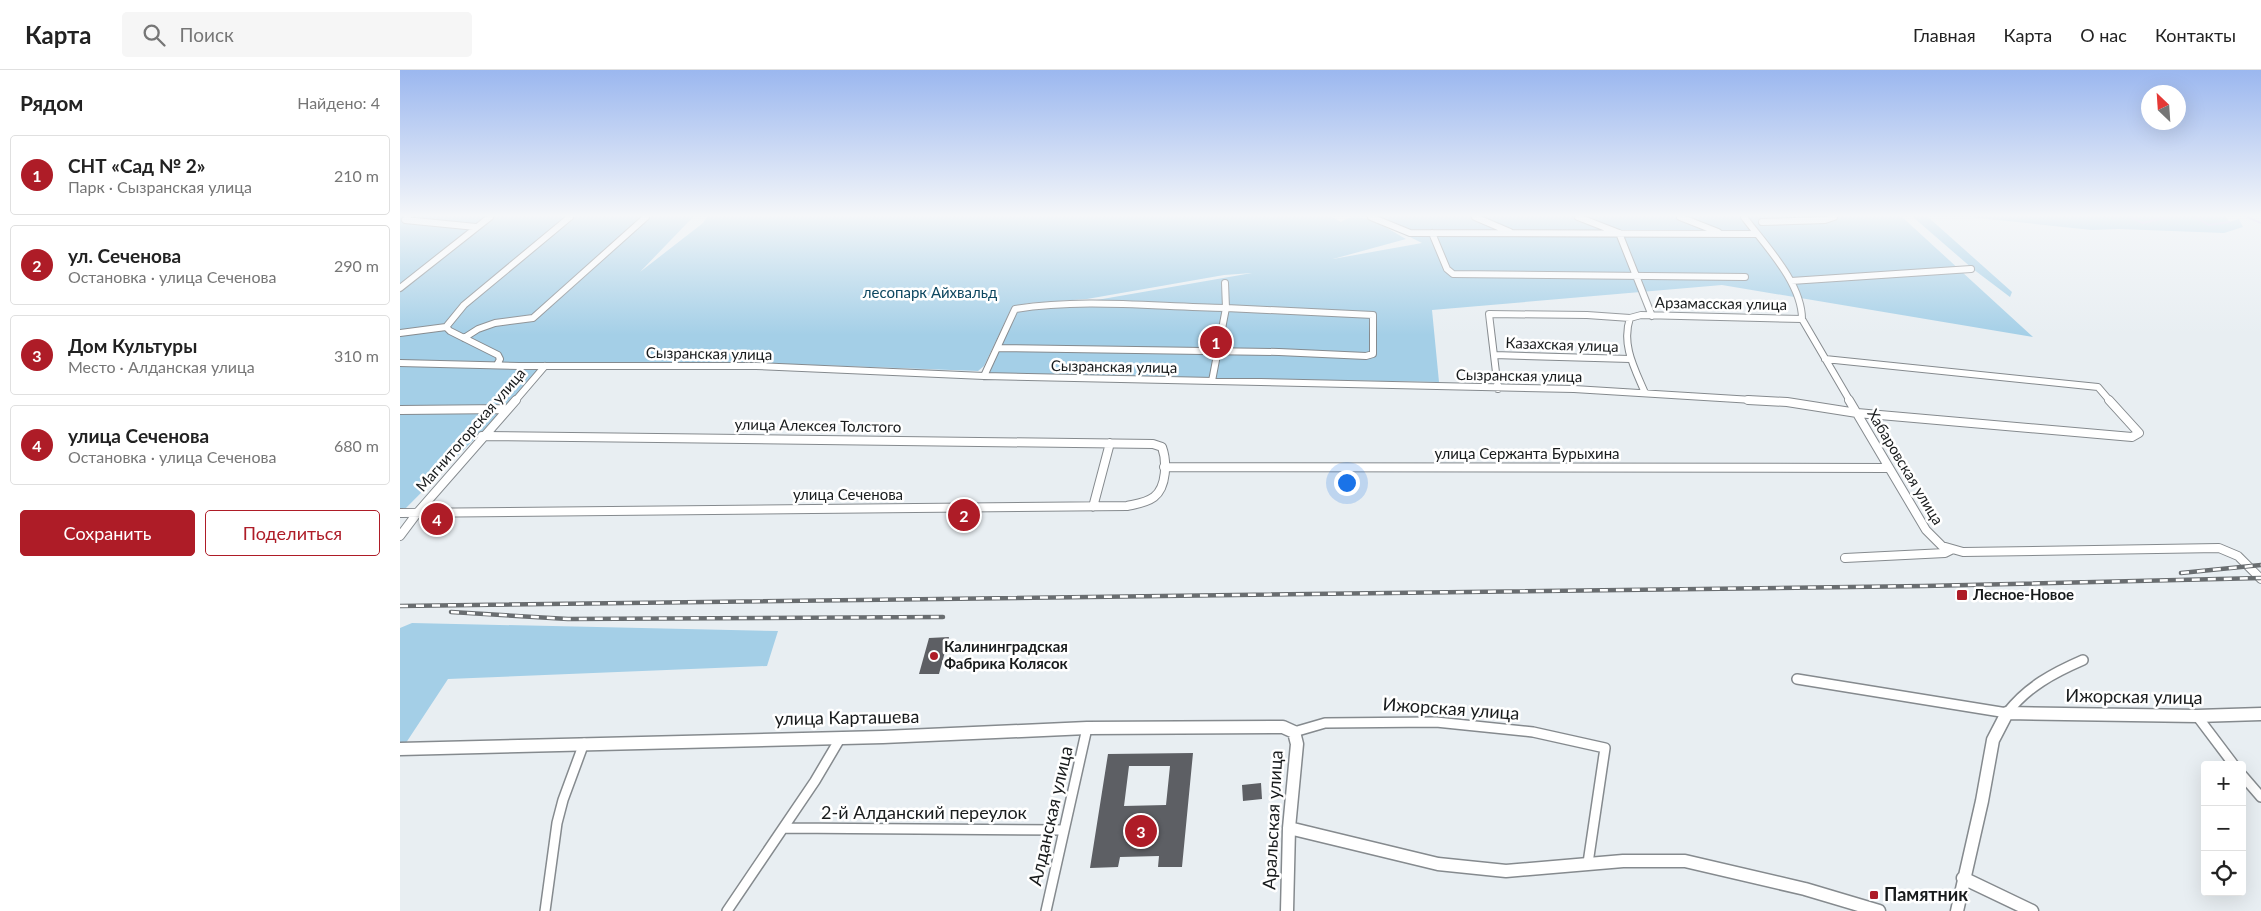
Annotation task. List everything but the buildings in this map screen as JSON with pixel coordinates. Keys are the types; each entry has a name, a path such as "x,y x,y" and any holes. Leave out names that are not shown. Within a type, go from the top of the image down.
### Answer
{"main road":[{"name":"Ижорская улица","path":"2007,713 2197,716 2261,714"},
{"path":"1956,911 1982,801 1993,740 2007,713"},
{"name":"улица Карташева","path":"400,750 584,743 883,737 1087,728 1283,727 1294,732"},
{"name":"Аральская улица","path":"1287,911 1289,828 1297,744 1294,732"},
{"path":"1289,828 1438,864 1506,871 1588,863 1685,860 1805,889 1879,911"},
{"path":"1963,878 2032,911"}],"street":[{"path":"400,288 440,256"},
{"path":"446,327 464,304 522,256"},
{"path":"464,338 478,329 495,323 533,318 602,256"},
{"path":"1442,256 1447,269 1453,274 1745,277"},
{"path":"1629,256 1652,316"},
{"name":"Хабаровская улица","path":"1773,256 1791,281 1802,308 1802,319 1926,530 1932,538 1951,550"},
{"path":"1791,281 1971,269"},
{"path":"1212,381 1228,300 1225,283"},
{"path":"984,376 1015,309 1029,306 1097,304 1226,308 1370,314 1374,318 1372,354 1366,356 1279,352 998,348"},
{"path":"1498,388 1489,314 1587,314 1630,318 1625,327 1630,359 1645,393"},
{"name":"Арзамасская улица","path":"1630,318 1640,315 1802,319"},
{"path":"400,333 446,327 498,355 500,359 497,365"},
{"name":"Казахская улица","path":"1494,355 1630,359"},
{"name":"Сызранская улица","path":"400,363 545,366 756,366 984,376 1574,389 1787,402 1857,413 2132,437 2139,433 2098,387 1825,359"},
{"name":"Магнитогорская улица","path":"400,536 482,436 545,366"},
{"path":"400,410 506,409"},
{"name":"улица Алексея Толстого","path":"482,436 1153,444 1162,447 1166,456 1164,467"},
{"path":"1094,507 1110,443"},
{"name":"улица Сержанта Бурыхина","path":"1164,467 1889,468"},
{"name":"улица Сеченова","path":"400,513 1127,506 1148,501 1158,494 1164,467"},
{"path":"1845,558 1945,553 1951,550 1963,552 2219,548 2241,557 2261,579"},
{"path":"1797,679 2007,713 2017,698 2034,685 2083,660"},
{"path":"2197,716 2231,761"},
{"name":"Ижорская улица","path":"1294,732 1325,723 1436,722 1533,732 1605,748 1588,863"},
{"name":"Алданская улица","path":"1046,911 1087,728"},
{"path":"727,911 815,781 841,737"},
{"path":"545,911 557,824 563,800 584,743"},
{"path":"2246,780 2261,797"},
{"name":"2-й Алданский переулок","path":"784,828 1064,830"}],"green space":[{"name":"лесопарк Айхвальд","path":"400,256 655,256 640,272 660,256 1343,256 1333,259 1348,256 1945,256 2033,337 1722,285 1432,310 1439,382 982,374 1012,307 984,366 978,371 762,363 549,364 400,514","holes":["1252,273 1091,301 1013,307 1029,303 1087,299 1224,275"]},
{"path":"1958,256 1972,256 2012,292 2010,297"},
{"path":"412,623 778,631 767,666 448,679 400,752 400,628"}],"railway":[{"path":"2181,573 2261,565"},
{"path":"400,606 1924,586 2261,578"},
{"path":"451,612 568,619 943,617"}],"place":[{"name":"СНТ «Сад № 2»","path":"1216,342"},
{"name":"ул. Сеченова","path":"964,515"},
{"name":"улица Сеченова","path":"437,519"},
{"name":"Лесное-Новое","path":"1962,595"},
{"name":"Калининградская Фабрика Колясок","path":"934,656"},
{"name":"Дом Культуры","path":"1141,831"},
{"name":"Памятник","path":"1874,895"}]}
